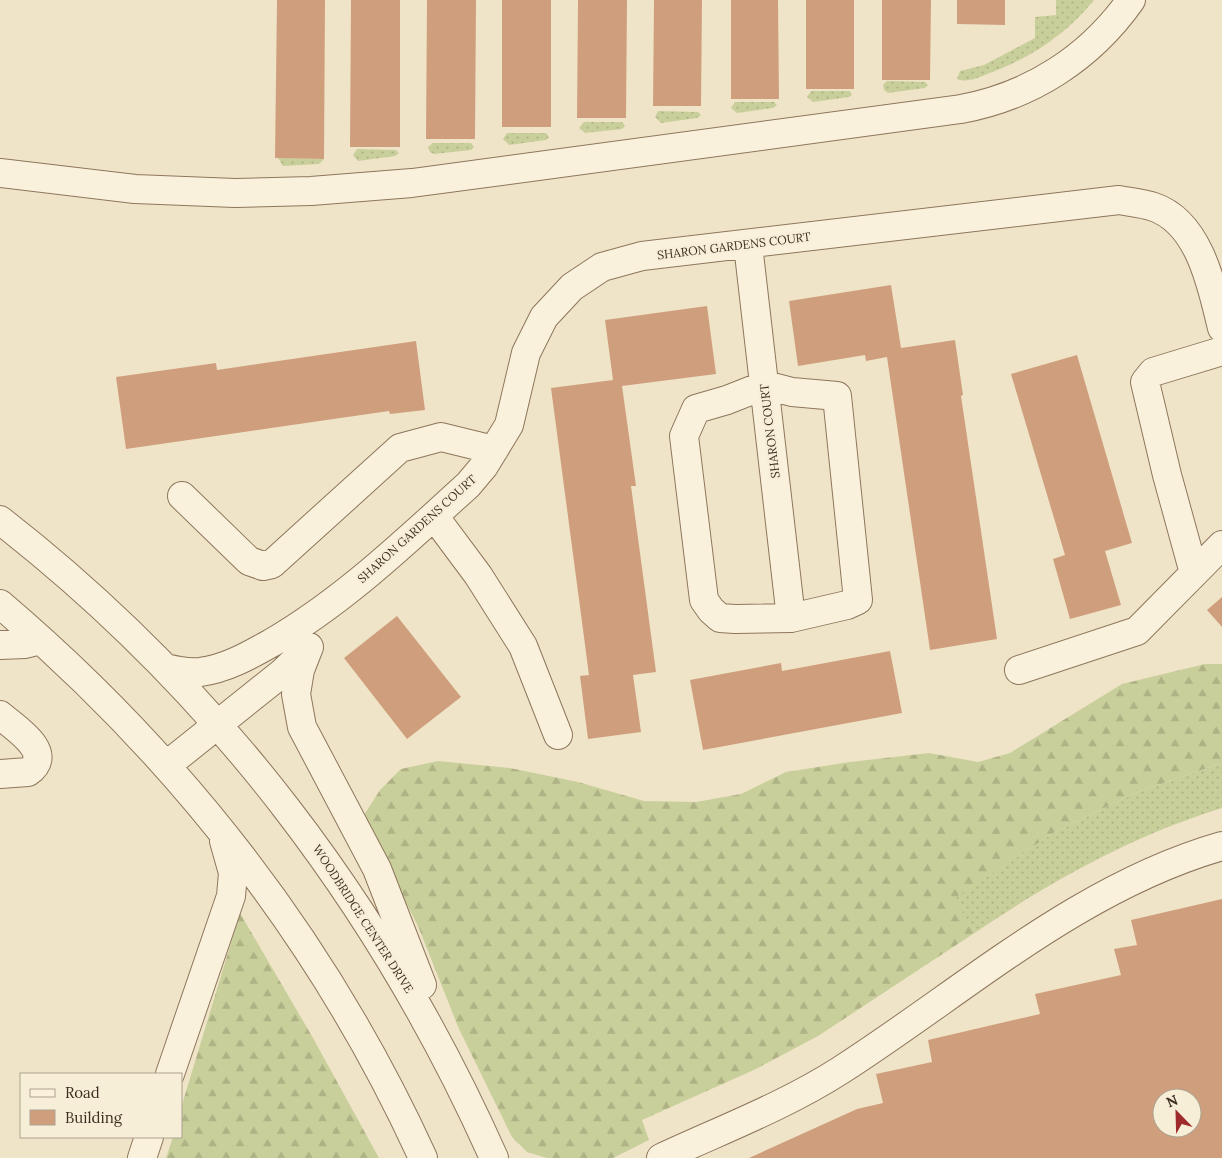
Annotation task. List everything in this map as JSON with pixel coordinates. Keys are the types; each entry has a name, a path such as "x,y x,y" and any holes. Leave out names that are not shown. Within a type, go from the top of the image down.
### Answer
{"street":[{"path":"0,174 135,189 235,193 311,192 412,183 944,112 977,106 1008,97 1052,76 1073,61 1102,35 1131,0"},
{"name":"SHARON GARDENS COURT","path":"166,668 199,672 237,661 292,631 341,598 434,516 476,476 509,425 526,353 544,317 572,287 602,267 642,256 1119,200 1155,207 1180,224 1200,252 1222,328"},
{"name":"SHARON COURT","path":"748,244 791,618"},
{"path":"1194,573 1167,476 1145,382 1153,372 1222,351"},
{"path":"764,385 792,392 837,396 858,600 848,605 791,618 720,618 710,610 704,600 684,436 696,408 727,400 764,385"},
{"path":"182,496 249,561 263,566 272,564 400,448 441,437 494,450"},
{"path":"434,516 478,575 523,646 558,735"},
{"name":"WOODBRIDGE CENTER DRIVE","path":"0,520 87,592 166,668 219,725 281,800 370,925 419,1005 464,1092 494,1158"},
{"path":"1019,670 1137,632 1222,545"},
{"name":"SHARON GARDENS COURT","path":"219,725 282,673 309,647 341,598"},
{"path":"0,604 116,711 167,765 215,822 273,898 323,973 375,1064 423,1158"},
{"path":"0,645 25,644 41,640"},
{"path":"309,647 300,670 296,694 302,726 377,869 464,1092"},
{"path":"0,715 33,744 38,752 37,762 28,772 0,774"},
{"path":"167,765 219,725"},
{"path":"170,1073 233,885 231,860 215,822"},
{"path":"660,1158 822,1082 1036,937 1105,895 1158,871 1222,846"},
{"path":"482,1133 505,1158"},
{"path":"142,1158 149,1138"}],"green space":[{"path":"1056,0 1094,0 1059,35 1032,53 1003,68 976,78 969,80 957,79 960,71 984,65 1035,38 1035,17 1056,15"},
{"path":"887,81 925,82 928,85 925,88 888,93 884,90 883,85"},
{"path":"811,91 850,91 852,95 813,102 807,97"},
{"path":"735,102 774,102 777,105 773,108 737,113 731,108"},
{"path":"658,111 698,112 701,115 697,118 661,123 655,117"},
{"path":"584,122 622,122 625,126 622,129 585,133 579,128"},
{"path":"507,133 546,133 549,137 546,140 509,145 503,139"},
{"path":"433,143 471,143 474,147 471,150 434,154 430,152 428,147"},
{"path":"357,149 396,150 399,153 395,156 358,161 353,155"},
{"path":"278,158 324,159 319,164 283,166"},
{"path":"1205,664 1222,664 1222,763 1135,793 1055,832 953,899 976,932 818,1036 756,1069 642,1120 649,1140 613,1158 547,1158 527,1152 512,1137 459,1029 418,926 362,818 380,790 401,769 438,761 510,768 578,782 644,801 696,802 741,794 786,772 850,762 929,753 978,762 1010,753 1122,684"},
{"path":"1222,763 1222,808 1156,832 1094,861 1034,895 976,932 952,899 1055,832 1135,793"},
{"path":"240,913 313,1038 379,1158 166,1158 173,1138 182,1138 182,1105"}],"building":[{"path":"277,0 325,0 324,159 275,158"},
{"path":"351,0 400,0 400,147 350,147"},
{"path":"427,0 476,0 475,139 426,139"},
{"path":"502,0 551,0 551,127 502,127"},
{"path":"578,0 627,0 626,118 577,118"},
{"path":"654,0 702,0 701,106 653,106"},
{"path":"731,0 778,0 779,99 731,99"},
{"path":"806,0 854,0 854,89 806,89"},
{"path":"882,0 931,0 930,80 882,80"},
{"path":"957,0 1005,0 1005,25 957,24"},
{"path":"891,285 901,348 955,340 963,395 961,396 997,639 930,650 887,357 866,361 865,355 798,366 789,301"},
{"path":"707,306 716,374 622,386 636,486 631,486 656,672 633,675 641,732 588,739 580,676 589,675 551,388 613,380 605,320"},
{"path":"416,341 425,410 390,414 389,411 126,449 116,377 216,363 217,370"},
{"path":"1077,355 1132,543 1105,551 1121,605 1070,619 1053,559 1065,555 1011,374"},
{"path":"1222,597 1222,627 1207,610"},
{"path":"397,616 461,697 407,739 344,658"},
{"path":"890,651 902,713 703,750 690,680 781,663 782,671"},
{"path":"1222,899 1222,1158 749,1158 857,1109 883,1103 876,1074 932,1062 928,1040 1040,1014 1035,994 1121,975 1114,949 1137,945 1131,920"}]}
